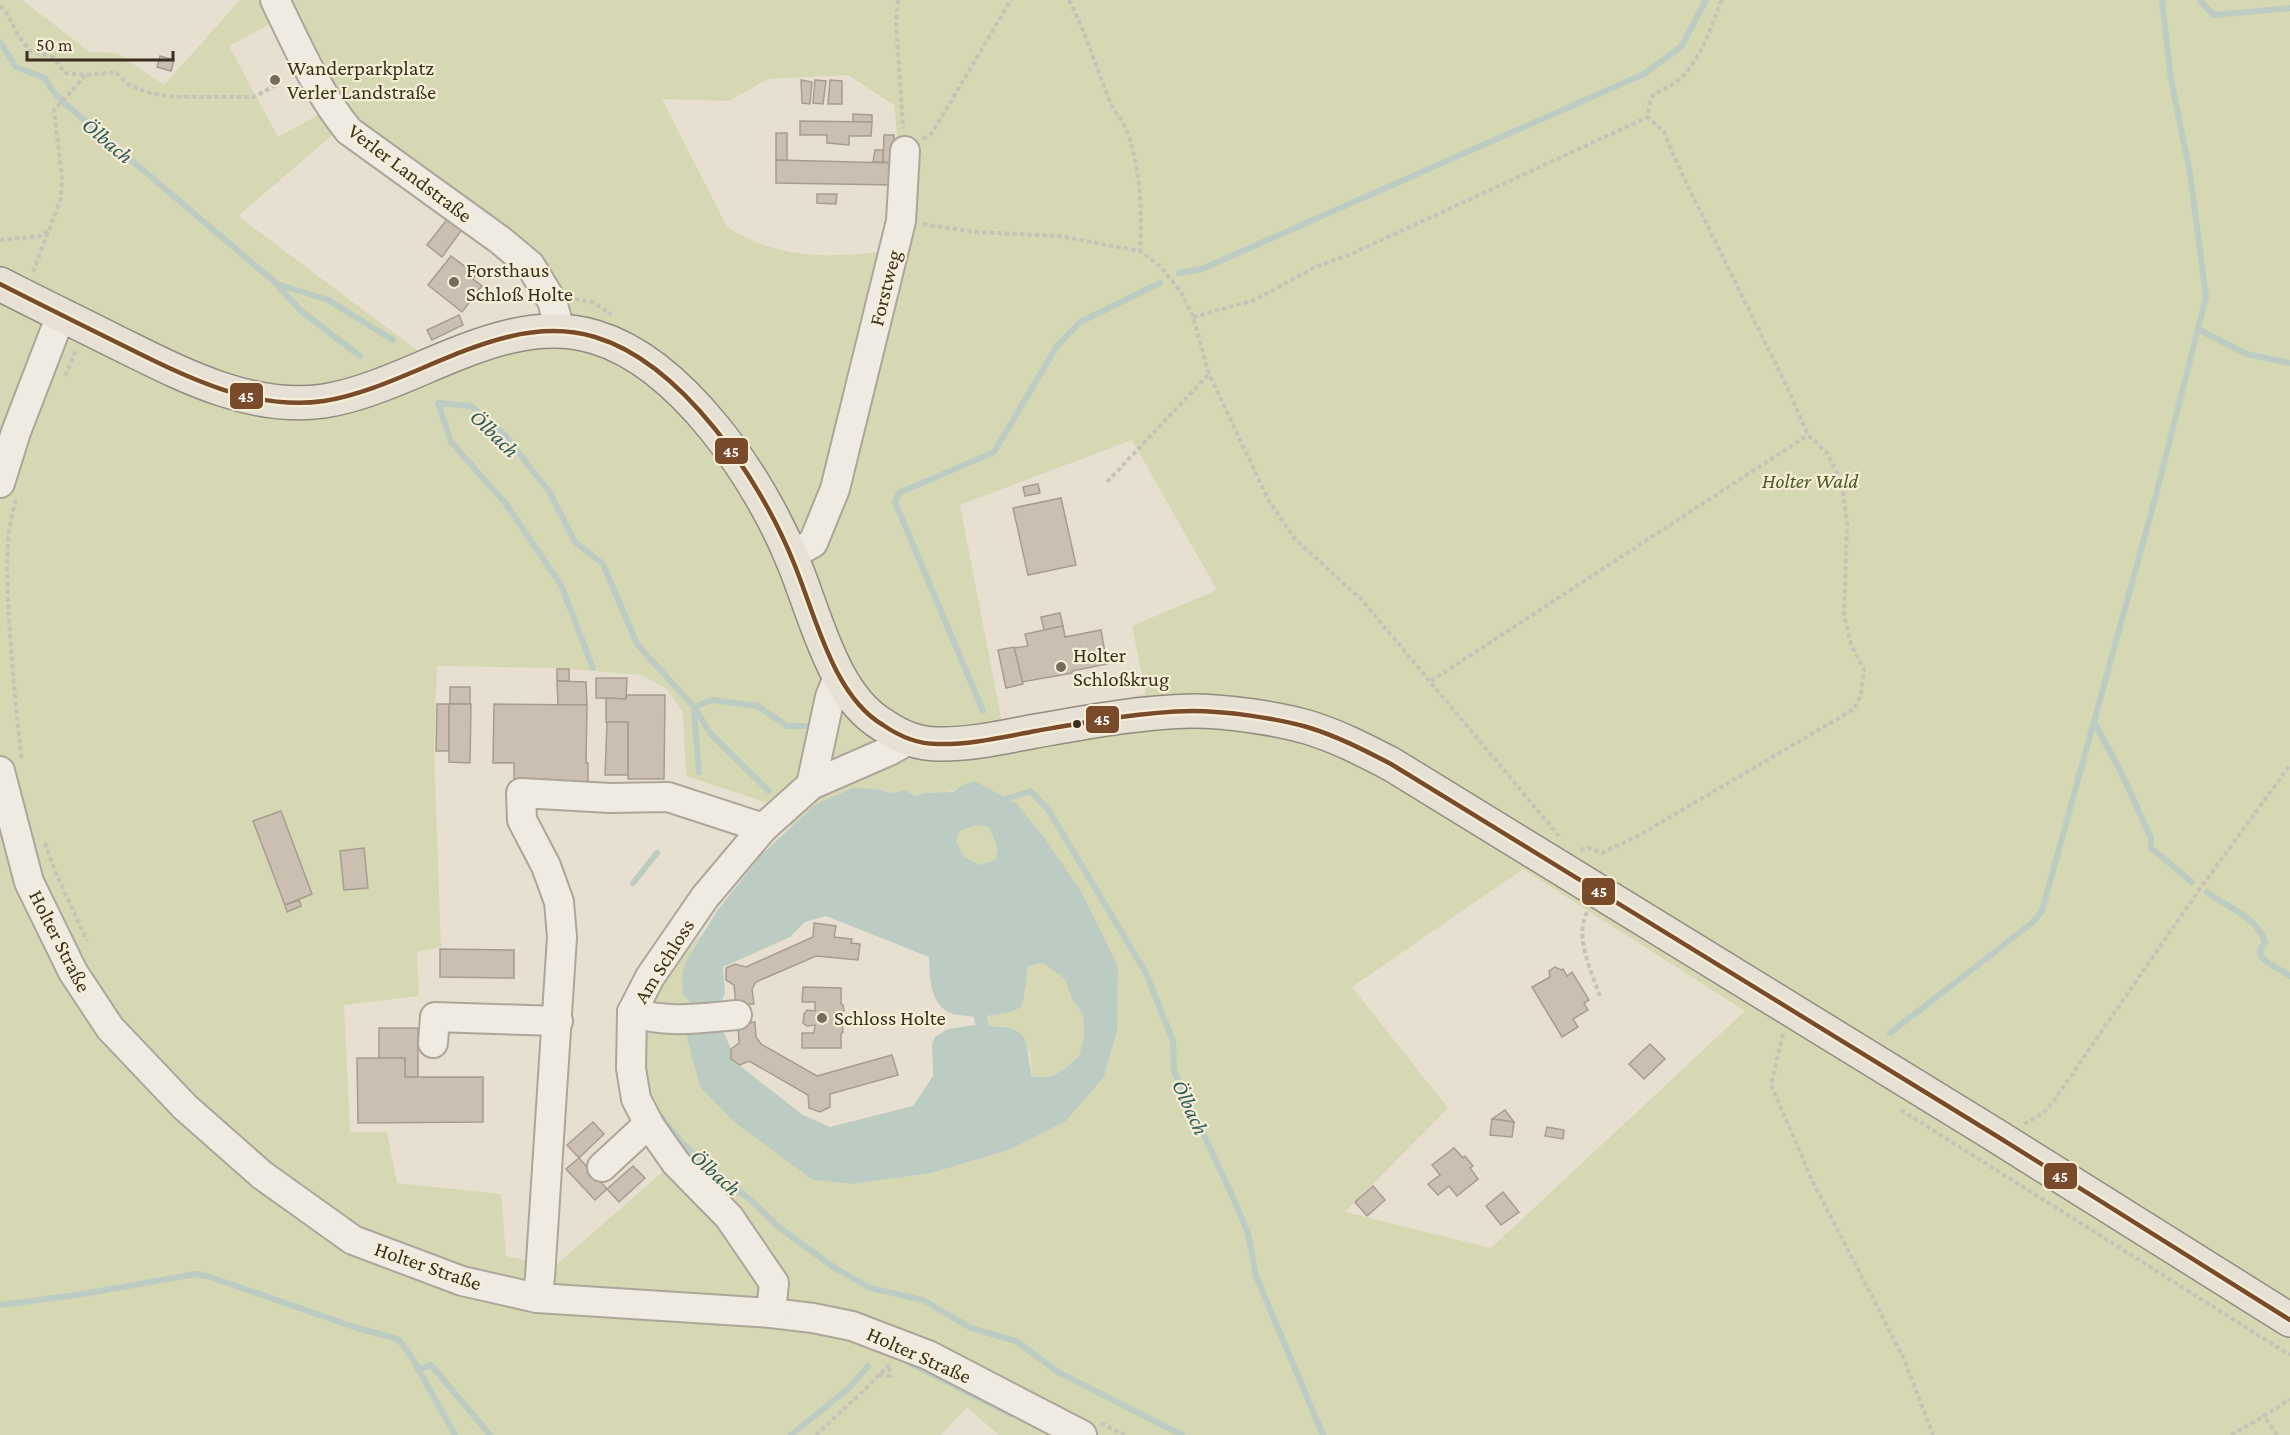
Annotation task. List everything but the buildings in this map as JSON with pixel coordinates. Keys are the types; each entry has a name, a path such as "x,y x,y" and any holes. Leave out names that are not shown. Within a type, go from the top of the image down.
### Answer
{"main road":[{"path":"0,284 148,358 218,389 274,402 322,401 374,388 482,345 531,332 560,330 580,332 628,350 657,368 679,388 706,418 755,484 791,555 838,676 858,706 879,724 909,740 936,744 985,741 1129,716 1193,711 1236,714 1306,727 1351,744 1391,764 1562,861 1783,1026 1995,1136 2290,1320"}],"street":[{"name":"Verler Landstraße","path":"275,0 318,85 333,111 349,131 500,240 530,265 552,301 560,330"},
{"name":"Forstweg","path":"791,555 813,543 836,489 901,221 905,151"},
{"path":"9,488 16,432 61,315"},
{"path":"811,784 830,697 838,676"},
{"name":"Am Schloss","path":"771,1313 774,1283 729,1217 676,1163 650,1126 636,1099 631,1068 632,1012 651,977 705,897 763,828 811,784 889,751 909,740"},
{"name":"Holter Straße","path":"11,770 30,882 73,972 110,1028 185,1107 262,1175 353,1240 462,1281 537,1298 771,1313 852,1326 902,1343 928,1355 1082,1435"},
{"path":"537,1298 558,1021 562,937 559,902 546,866 522,820 521,793 610,798 668,797 763,828"},
{"path":"632,1012 648,1018 677,1019 719,1016"},
{"path":"433,1042 435,1017 558,1021"},
{"path":"602,1167 642,1130 650,1126"}],"path":[{"path":"898,0 896,20 905,151 932,133 1011,0"},
{"path":"1069,0 1085,30 1111,104 1125,126 1134,153 1139,178 1142,221 1140,251"},
{"path":"901,221 974,232 1059,236 1140,251 1160,266 1181,292 1193,317 1209,374 1269,501 1295,539 1361,599 1558,834 1562,861 1590,848 1602,853 1616,848 1854,709 1861,695 1864,670 1851,644 1844,615 1847,525 1842,483 1827,453 1808,435 1787,387 1681,172 1664,132 1648,117 1648,101 1653,93 1678,80 1696,58 1722,0"},
{"path":"0,6 30,51 53,57 65,73 86,75 116,72 127,84 150,93 173,97 254,97 276,85"},
{"path":"0,240 41,236 49,230 61,198 62,178 54,110 86,75"},
{"path":"1193,317 1255,300 1315,267 1351,254 1648,117"},
{"path":"65,376 79,344"},
{"path":"1107,483 1209,374"},
{"path":"1431,681 1808,435"},
{"path":"9,488 12,514 7,579 14,697 11,770"},
{"path":"1995,1136 2030,1121 2043,1113 2053,1102 2199,890 2290,765"},
{"path":"44,841 90,948"},
{"path":"1584,917 1582,932 1586,955 1600,997"},
{"path":"1783,1026 1793,1042"},
{"path":"1783,1026 1771,1085 1812,1180 1904,1359 1933,1435"},
{"path":"1894,1106 2290,1355"},
{"path":"816,1435 889,1363 890,1376 879,1375"},
{"path":"2231,1435 2290,1399"},
{"path":"2264,1416 2277,1435"}],"green space":[{"name":"Holter Wald","path":"0,0 22,0 90,52 117,53 164,85 240,0 2290,0 2290,1435 999,1435 967,1407 941,1435 0,1435","holes":["272,23 320,114 278,137 229,46","848,75 894,105 899,152 890,250 847,255 806,254 766,246 727,227 662,99 729,101 768,79","335,133 521,269 544,316 422,354 238,216","1132,440 1217,590 1132,626 1146,694 1002,723 960,505","437,666 556,668 641,675 666,688 683,713 686,776 765,802 791,827 816,804 877,789 891,793 905,790 915,796 952,791 963,785 998,795 1017,804 1044,837 1081,891 1118,966 1117,1031 1104,1077 1066,1121 1011,1149 932,1173 851,1184 813,1180 703,1023 688,958 703,933 670,967 654,991 638,1064 656,1121 682,1155 555,1266 506,1256 501,1194 397,1183 387,1132 350,1132 344,1005 419,996 417,952 441,947 434,748","1523,869 1745,1011 1491,1248 1345,1212 1448,1108 1352,987"]},
{"path":"978,825 990,828 998,850 995,860 980,865 964,857 956,841 961,830"},
{"path":"1043,963 1065,979 1072,999 1083,1014 1084,1036 1079,1056 1066,1068 1051,1077 1032,1077 1030,1051 1000,1026 989,1026 987,1016 1010,1012 1026,994 1025,981 1028,966"}],"shaded area":[{"path":"975,781 1017,804 1044,837 1081,891 1118,966 1117,1031 1104,1077 1066,1121 1011,1149 932,1173 852,1184 813,1180 734,1122 700,1087 686,1033 703,1023 702,1012 683,995 682,973 688,958 717,911 761,855 816,804 853,788 877,789 891,793 905,790 915,796 925,793 953,792","holes":["978,825 990,828 998,850 995,860 980,865 964,857 956,841 961,830","826,916 929,957 932,989 938,1003 950,1013 974,1017 975,1025 948,1029 935,1037 932,1044 933,1076 913,1106 830,1127 803,1115 731,1059 731,1049 719,1022 717,1010 725,994 723,967 790,937 805,922","1043,963 1065,979 1072,999 1083,1014 1084,1036 1079,1056 1066,1068 1051,1077 1032,1077 1027,1046 1021,1034 1004,1027 989,1026 987,1016 1011,1012 1021,1007 1028,966"]}],"waterway":[{"path":"1179,273 1202,269 1644,74 1681,47 1706,0"},
{"path":"1890,1033 2032,923 2042,911 2155,499 2206,297 2190,173 2171,79 2162,0"},
{"path":"2200,0 2213,15 2290,8"},
{"name":"Ölbach","path":"0,42 16,67 45,78 63,102 277,284 328,300 393,340"},
{"path":"983,711 895,502 899,493 994,452 1057,346 1080,322 1160,283"},
{"name":"Ölbach","path":"278,286 301,311 360,356"},
{"path":"2198,329 2246,354 2290,363"},
{"name":"Ölbach","path":"593,668 561,585 506,504 451,442 438,403 471,406 505,435 550,493 575,542 603,564 637,644 694,707 712,700 758,706 787,726 805,726"},
{"name":"Ölbach","path":"694,707 711,734 769,791"},
{"name":"Ölbach","path":"694,711 699,772"},
{"path":"2094,722 2121,772 2151,838 2151,848 2192,882"},
{"name":"Ölbach","path":"999,801 1031,791 1049,811 1146,973 1173,1041 1174,1071 1248,1233 1256,1276 1323,1435"},
{"name":"Ölbach","path":"633,883 657,853"},
{"path":"2207,892 2241,913 2256,926 2265,943 2260,954 2267,962 2290,976"},
{"name":"Ölbach","path":"660,1116 683,1144 755,1204 781,1229 835,1268 870,1288 923,1300 971,1328 1016,1341 1058,1372 1182,1435"},
{"path":"0,1305 77,1295 196,1274 207,1276 357,1328 398,1339 411,1356 455,1435"},
{"path":"910,1363 1011,1414"},
{"path":"418,1369 431,1365 490,1435"},
{"path":"791,1435 849,1388 868,1366"}],"transit line":[{"name":"45","path":"0,284 188,376 214,387 268,401 296,403 324,401 357,393 458,353 492,341 526,333 560,331 595,337 627,351 658,371 687,398 739,461 779,529 838,674 865,711 889,729 915,741 949,744 986,740 1114,718 1153,713 1205,711 1280,721 1307,727 1340,739 1391,764 1995,1135 2290,1320"}],"place":[{"name":"Wanderparkplatz Verler Landstraße","path":"275,80"},
{"name":"Forsthaus Schloß Holte","path":"454,282"},
{"name":"Holter Schloßkrug","path":"1061,667"},
{"name":"Schloss Holte","path":"822,1018"}]}
